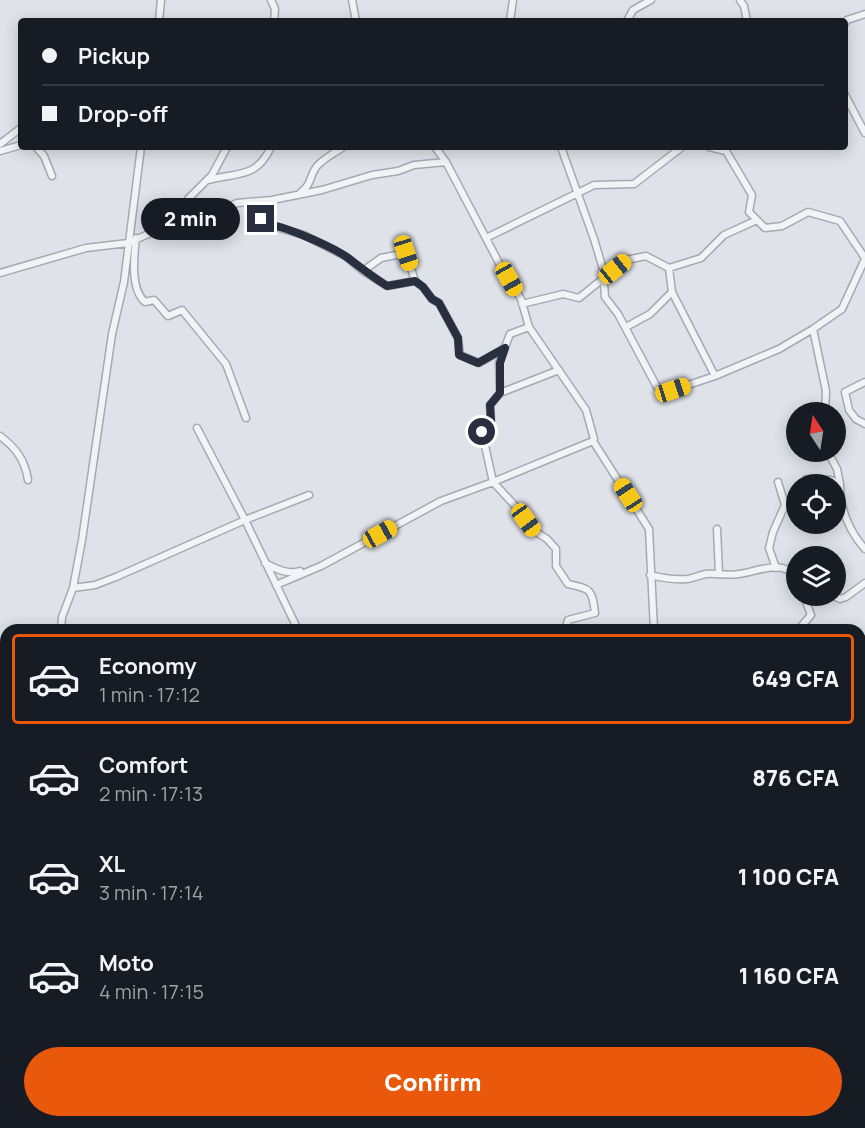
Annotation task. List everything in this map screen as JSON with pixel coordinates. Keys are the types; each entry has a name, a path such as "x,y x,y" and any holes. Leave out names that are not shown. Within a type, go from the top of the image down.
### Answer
{"street":[{"path":"159,18 161,0"},
{"path":"271,0 275,9 274,18"},
{"path":"351,0 355,18"},
{"path":"510,18 513,0"},
{"path":"629,18 633,10 651,0"},
{"path":"742,2 746,18"},
{"path":"848,20 865,14"},
{"path":"848,101 865,133"},
{"path":"0,144 18,130"},
{"path":"0,151 18,146"},
{"path":"39,150 44,156 52,176"},
{"path":"61,624 73,588 112,334 124,282 141,150"},
{"path":"0,273 74,251 128,243 151,234 184,212 188,199 212,175 225,150"},
{"path":"207,180 251,171 266,158 270,150"},
{"path":"297,195 309,185 313,171 318,165 339,150"},
{"path":"437,150 446,162 522,304 529,327 586,410 593,441 649,529 654,624"},
{"path":"562,150 594,239 605,297 626,327 657,387 663,390 673,390 715,376 778,349 813,329 842,309 865,258 840,221 808,212 782,226 765,228 749,212 752,195 726,151 722,150"},
{"path":"486,238 578,195 594,185 634,184 678,150"},
{"path":"175,220 213,214 237,203 322,190 414,165 446,162"},
{"path":"250,202 265,224 304,235 347,257 363,271 387,286 415,281"},
{"path":"522,304 563,294 579,298 626,260 646,256 669,268 700,258 724,235 757,220"},
{"path":"136,238 133,270 141,299 145,302 154,300 168,316 182,310 226,364 246,418"},
{"path":"363,271 381,258 406,253 415,281 439,303 458,338 459,355 478,363 505,348"},
{"path":"669,268 672,292 715,376"},
{"path":"858,273 865,278"},
{"path":"626,327 650,314 672,292"},
{"path":"500,393 500,363 510,334 529,327"},
{"path":"813,329 826,391 825,402"},
{"path":"559,370 500,393 490,405 491,421 482,432 493,482 534,530 556,549 556,566 568,584 587,588 592,594 594,613 568,620 567,624"},
{"path":"865,382 845,392 849,410 865,424"},
{"path":"197,428 295,624"},
{"path":"0,436 11,444 21,457 28,480"},
{"path":"276,585 321,566 441,501 593,441"},
{"path":"776,567 769,548 784,505 778,482"},
{"path":"73,588 94,585 116,577 245,520 309,495"},
{"path":"846,518 854,537 865,549"},
{"path":"717,529 719,574"},
{"path":"264,562 276,570 295,573 321,566"},
{"path":"650,575 670,579 688,579 706,574 740,574 764,567 786,570"},
{"path":"846,597 865,584"},
{"path":"804,624 812,615 808,606"}],"route":[{"path":"261,219 265,224 272,224 304,235 347,257 363,271 387,286 415,281 439,303 458,338 459,355 478,363 505,348 500,363 500,393 490,405 491,421 482,432"}]}
